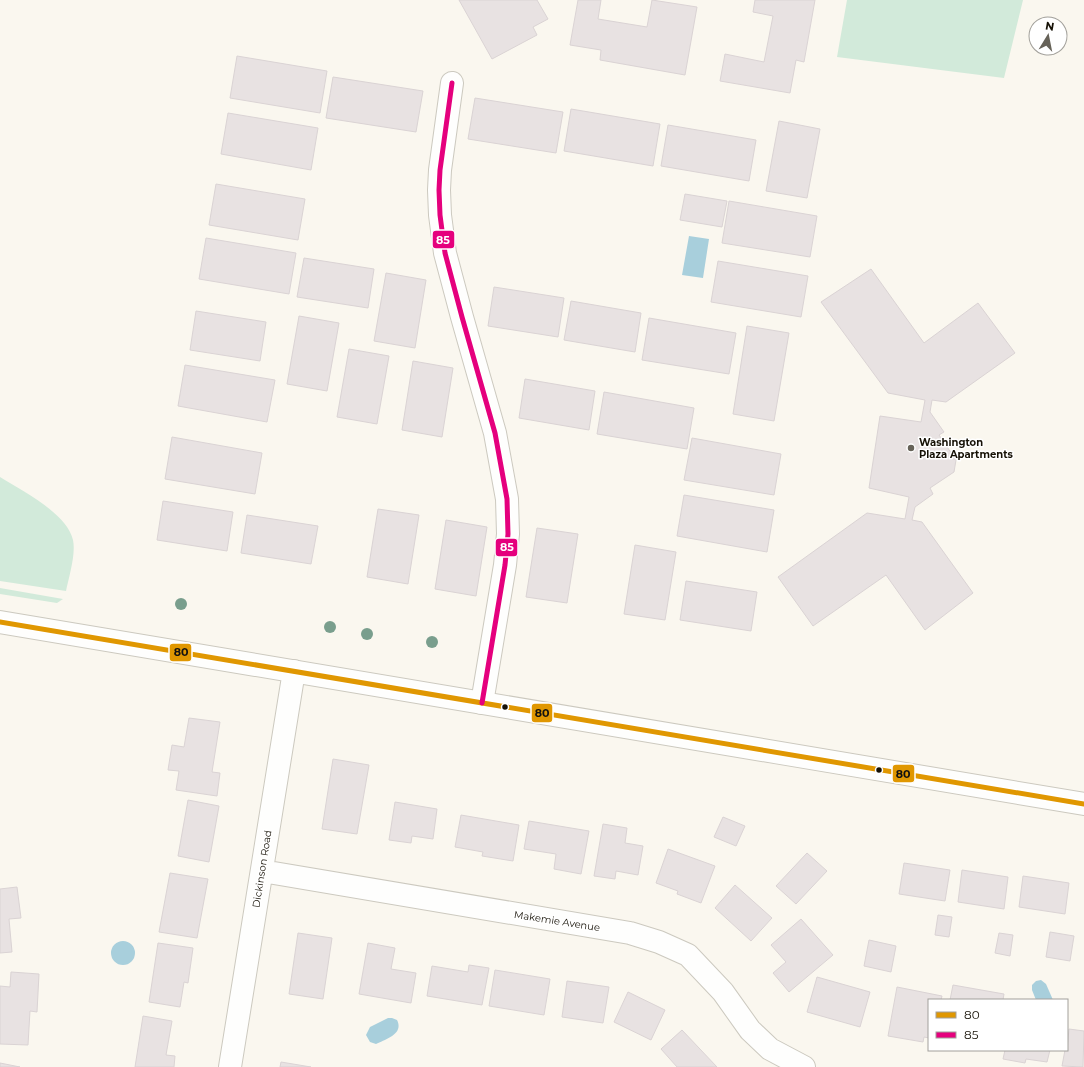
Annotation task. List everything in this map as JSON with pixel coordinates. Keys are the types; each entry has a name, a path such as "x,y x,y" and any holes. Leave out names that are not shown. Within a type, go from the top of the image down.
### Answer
{"street":[{"path":"452,83 440,170 439,190 440,215 445,253 495,433 507,499 508,534 505,565 482,703"},
{"path":"0,622 1084,804"},
{"name":"Dickinson Road","path":"230,1067 294,671"},
{"name":"Makemie Avenue","path":"262,872 630,933 659,942 688,955 723,992 750,1030 770,1049 804,1067"}],"green space":[{"path":"847,0 1023,0 1004,78 837,57"},
{"path":"0,477 31,496 53,512 69,530 73,540 74,552 66,591 0,581"},
{"path":"0,588 63,599 57,603 0,594"}],"water":[{"path":"689,236 709,239 703,278 682,275"},
{"path":"123,941 132,944 135,953 132,962 123,965 114,962 111,953 114,944"},
{"path":"1041,980 1046,984 1053,999 1036,999 1032,990 1032,985 1036,981"},
{"path":"388,1018 397,1020 399,1025 396,1032 389,1038 376,1044 370,1042 366,1035 370,1027"}],"building":[{"path":"459,0 537,0 548,19 533,27 537,35 492,59"},
{"path":"578,0 601,0 598,19 647,27 652,0 697,7 685,75 600,60 601,50 570,45"},
{"path":"755,0 815,0 804,62 796,60 790,93 720,81 725,54 764,62 773,16 753,12"},
{"path":"237,56 327,71 320,113 230,98"},
{"path":"333,77 423,91 416,132 326,118"},
{"path":"475,98 563,112 556,153 468,139"},
{"path":"571,109 660,124 653,166 564,151"},
{"path":"228,113 318,128 311,170 221,154"},
{"path":"779,121 820,129 807,198 766,191"},
{"path":"668,125 756,140 749,181 661,166"},
{"path":"216,184 305,199 298,240 209,225"},
{"path":"685,194 727,201 722,227 680,220"},
{"path":"729,201 817,216 810,257 722,243"},
{"path":"206,238 296,253 289,294 199,279"},
{"path":"304,258 374,269 368,308 297,297"},
{"path":"718,261 808,276 801,317 711,302"},
{"name":"Washington Plaza Apartments","path":"871,269 924,343 978,303 1015,353 946,402 932,400 930,412 944,432 939,435 956,460 954,472 930,488 933,494 915,507 912,520 922,522 973,593 925,630 886,575 813,626 778,577 867,513 905,519 909,497 869,488 880,416 921,422 925,400 888,393 821,302"},
{"path":"386,273 426,280 415,348 374,341"},
{"path":"494,287 564,298 558,337 488,326"},
{"path":"571,301 641,313 635,352 564,340"},
{"path":"196,311 266,322 260,361 190,350"},
{"path":"299,316 339,323 327,391 287,384"},
{"path":"649,318 736,333 729,374 642,360"},
{"path":"747,326 789,333 774,421 733,414"},
{"path":"349,349 389,356 377,424 337,417"},
{"path":"413,361 453,368 442,437 402,430"},
{"path":"185,365 275,380 267,422 178,406"},
{"path":"525,379 595,391 589,430 519,418"},
{"path":"604,392 694,408 687,449 597,434"},
{"path":"172,437 262,453 255,494 165,479"},
{"path":"692,438 781,454 774,495 684,480"},
{"path":"684,495 774,510 767,552 677,536"},
{"path":"163,501 233,512 227,551 157,540"},
{"path":"378,509 419,515 408,584 367,577"},
{"path":"247,515 318,526 311,564 241,553"},
{"path":"446,520 487,527 476,596 435,589"},
{"path":"537,528 578,534 567,603 526,597"},
{"path":"635,545 676,552 665,620 624,614"},
{"path":"686,581 757,592 751,631 680,620"},
{"path":"189,718 220,722 212,772 220,773 217,796 176,790 179,771 168,770 172,745 184,747"},
{"path":"333,759 369,765 357,834 322,829"},
{"path":"188,800 219,806 209,862 178,856"},
{"path":"395,802 437,809 433,839 412,836 411,843 389,840"},
{"path":"461,815 519,825 513,861 482,856 483,852 455,847"},
{"path":"723,817 745,826 736,846 714,837"},
{"path":"529,821 589,831 581,874 554,869 556,854 524,849"},
{"path":"603,824 627,828 625,843 643,846 638,875 616,871 615,879 594,876"},
{"path":"668,849 715,866 701,903 677,894 678,891 656,883"},
{"path":"807,853 827,871 796,904 776,886"},
{"path":"904,863 950,870 945,901 899,894"},
{"path":"962,870 1008,877 1004,909 958,902"},
{"path":"170,873 208,879 197,938 159,932"},
{"path":"1023,876 1069,883 1065,914 1019,907"},
{"path":"735,885 772,918 751,941 715,908"},
{"path":"17,887 21,918 9,919 12,952 0,953 0,889"},
{"path":"938,915 952,917 949,937 935,935"},
{"path":"801,919 833,955 789,992 773,973 786,962 771,945"},
{"path":"1050,932 1074,936 1070,961 1046,957"},
{"path":"298,933 332,938 323,999 289,994"},
{"path":"999,933 1013,935 1010,956 995,953"},
{"path":"869,940 896,946 891,972 864,966"},
{"path":"158,943 193,948 188,983 184,982 180,1007 149,1002"},
{"path":"368,943 395,948 391,969 416,973 411,1003 359,994"},
{"path":"469,965 489,968 482,1005 427,996 432,966 468,972"},
{"path":"495,970 550,979 544,1015 489,1006"},
{"path":"11,972 39,974 37,1012 30,1011 28,1045 0,1044 0,986 10,987"},
{"path":"817,977 870,992 860,1027 807,1012"},
{"path":"567,981 609,987 603,1023 562,1017"},
{"path":"953,985 1004,994 1003,999 950,999"},
{"path":"897,987 942,996 941,999 928,999 928,1038 924,1037 923,1042 888,1036"},
{"path":"628,992 665,1010 651,1040 614,1022"},
{"path":"143,1016 172,1021 166,1055 175,1056 174,1067 135,1067"},
{"path":"1069,1029 1084,1031 1083,1067 1062,1066 1065,1051 1068,1051"},
{"path":"682,1030 717,1067 677,1067 661,1049"},
{"path":"1005,1051 1050,1051 1047,1062 1026,1059 1025,1063 1003,1059"},
{"path":"281,1062 311,1067 280,1067"},
{"path":"0,1063 20,1067 0,1067"}],"transit line":[{"name":"85","path":"452,83 440,170 439,190 440,215 445,253 495,433 507,499 508,534 505,565 482,703"},
{"name":"80","path":"0,622 1084,804"}],"place":[{"name":"Washington Plaza Apartments","path":"911,448"}]}
